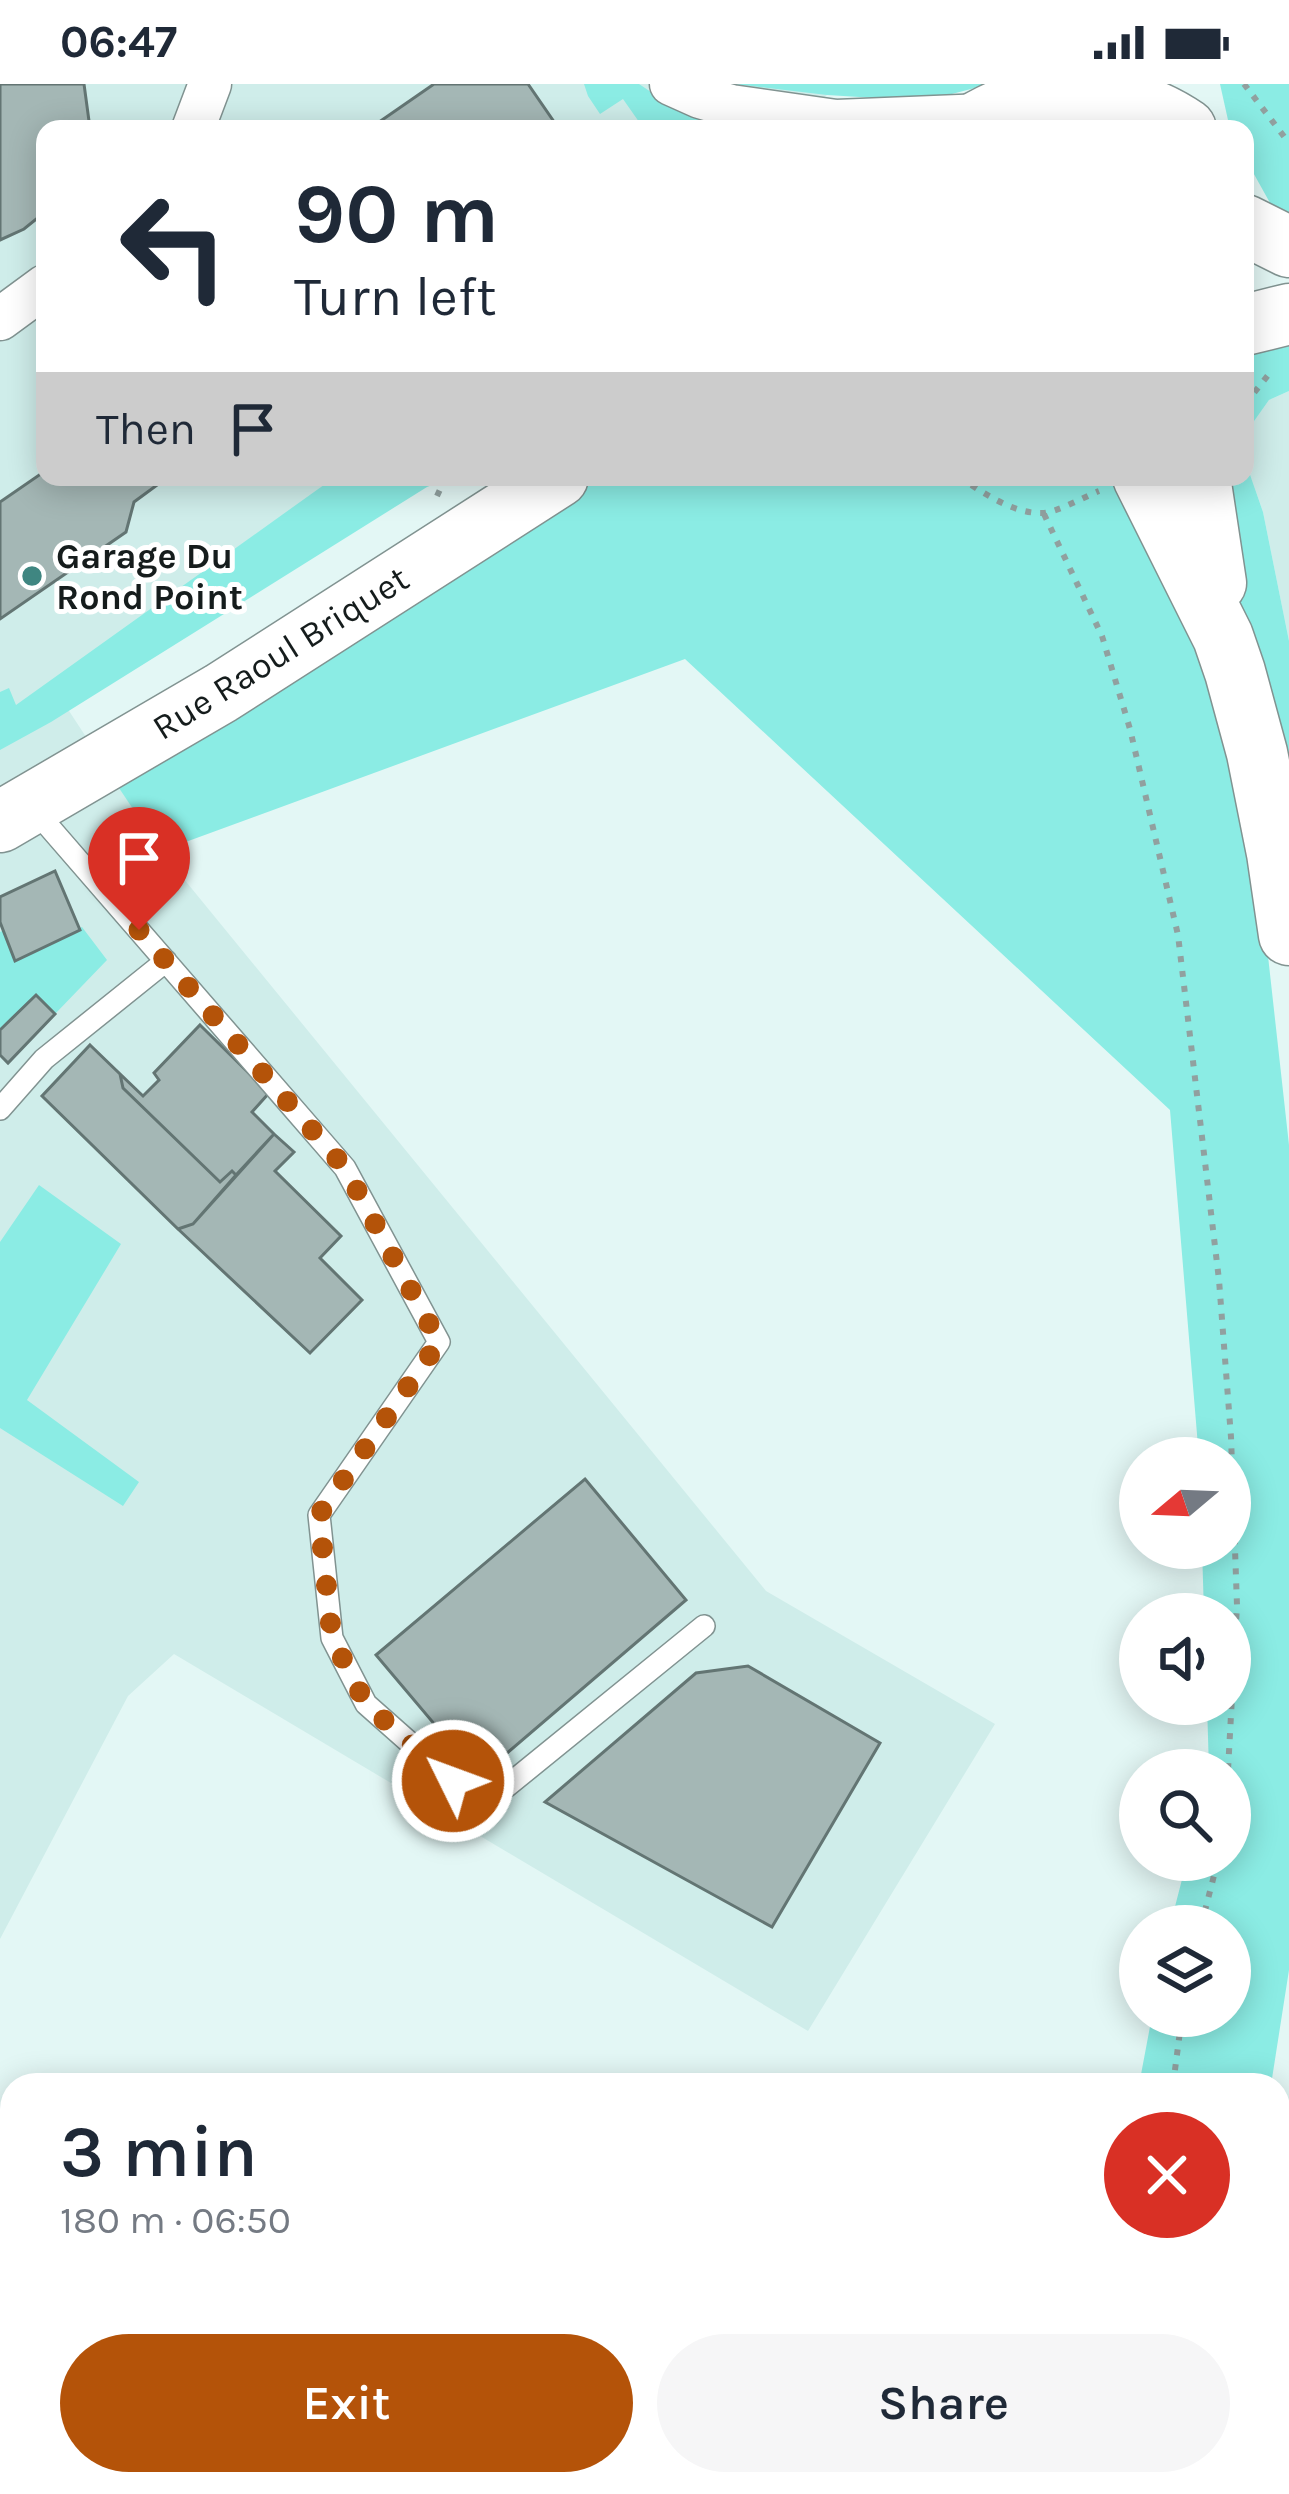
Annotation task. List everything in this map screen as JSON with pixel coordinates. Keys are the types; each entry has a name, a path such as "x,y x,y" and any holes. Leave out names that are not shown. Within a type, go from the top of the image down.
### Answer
{"street":[{"path":"196,120 210,84"},
{"path":"671,84 731,106 813,120"},
{"path":"1205,120 1234,85"},
{"path":"978,120 1016,98 1053,86 1111,90 1148,103 1173,120"},
{"path":"1254,230 1289,248"},
{"path":"0,319 36,293"},
{"name":"Rue Raoul Briquet","path":"10,802 192,662 471,486"},
{"name":"Rue Raoul Briquet","path":"10,802 221,693 544,486"},
{"path":"1132,486 1223,637"},
{"path":"1201,486 1223,637 1257,753 1289,935"}],"lane":[{"path":"65,754 63,767 10,802 166,961 345,1168 439,1342 319,1515 332,1638 366,1704 453,1781 501,1792 704,1626"},
{"path":"0,1109 44,1059 166,961"}],"path":[{"path":"1234,85 1289,143"},
{"path":"1254,380 1271,334"},
{"path":"972,486 1015,507 1044,514 1116,486"},
{"path":"1044,514 1102,636 1130,729 1178,935 1219,1280 1231,1437 1237,1605 1229,1749"},
{"path":"1175,2073 1179,2037"}],"shaded area":[{"path":"0,84 830,84 827,95 796,120 36,120 36,486 323,486 50,682 161,851 766,1591 995,1724 808,2031 174,1654 128,1696 0,1939"},
{"path":"584,84 639,84 672,106 722,120 638,120 623,99 600,114"},
{"path":"734,84 990,84 925,101"},
{"path":"1220,84 1289,84 1289,226 1279,219 1254,174 1254,120 1228,120"},
{"path":"1289,328 1289,391 1269,400 1254,421 1254,345"},
{"path":"1289,391 1289,641 1254,486 1254,421 1269,400"},
{"path":"322,486 430,486 0,750 0,692 9,688 16,705"},
{"path":"585,486 1128,486 1190,609 1236,757 1264,920 1289,1145 1289,1970 1273,2073 1141,2073 1148,2037 1251,2037 1251,1905 1175,1905 1182,1881 1251,1881 1251,1749 1208,1749 1208,1725 1251,1725 1251,1593 1203,1593 1203,1569 1251,1569 1251,1437 1197,1437 1170,1110 685,659 161,851 115,782"},
{"path":"1217,486 1254,486 1263,512 1289,641 1289,796 1236,597"},
{"path":"82,927 107,960 55,1014 35,996 0,1030 0,932 4,930 16,961"},
{"path":"39,1185 121,1244 27,1400 139,1482 123,1506 0,1428 0,1242"}],"building":[{"path":"0,84 84,84 89,120 36,120 36,219 0,240"},
{"path":"434,84 528,84 553,120 382,120"},
{"name":"Garage Du Rond Point","path":"36,477 36,486 156,486 134,502 126,532 0,619 0,502"},
{"path":"55,871 80,930 15,961 0,922 0,897"},
{"path":"36,995 55,1014 8,1063 0,1055 0,1030"},
{"path":"200,1025 269,1093 252,1112 274,1134 236,1175 232,1171 220,1182 123,1088 120,1074 143,1096 159,1080 154,1073"},
{"path":"90,1045 120,1074 123,1088 220,1182 232,1171 236,1175 193,1224 178,1229 42,1096"},
{"path":"274,1134 294,1152 275,1171 341,1236 320,1258 362,1300 310,1353 178,1229 193,1224"},
{"path":"585,1479 686,1600 479,1777 376,1655"},
{"path":"748,1666 880,1743 772,1927 545,1802 696,1673"}],"place":[{"name":"Garage Du Rond Point","path":"32,576"}],"route":[{"path":"139,930 345,1168 439,1342 319,1515 332,1638 366,1704 453,1781"}]}
